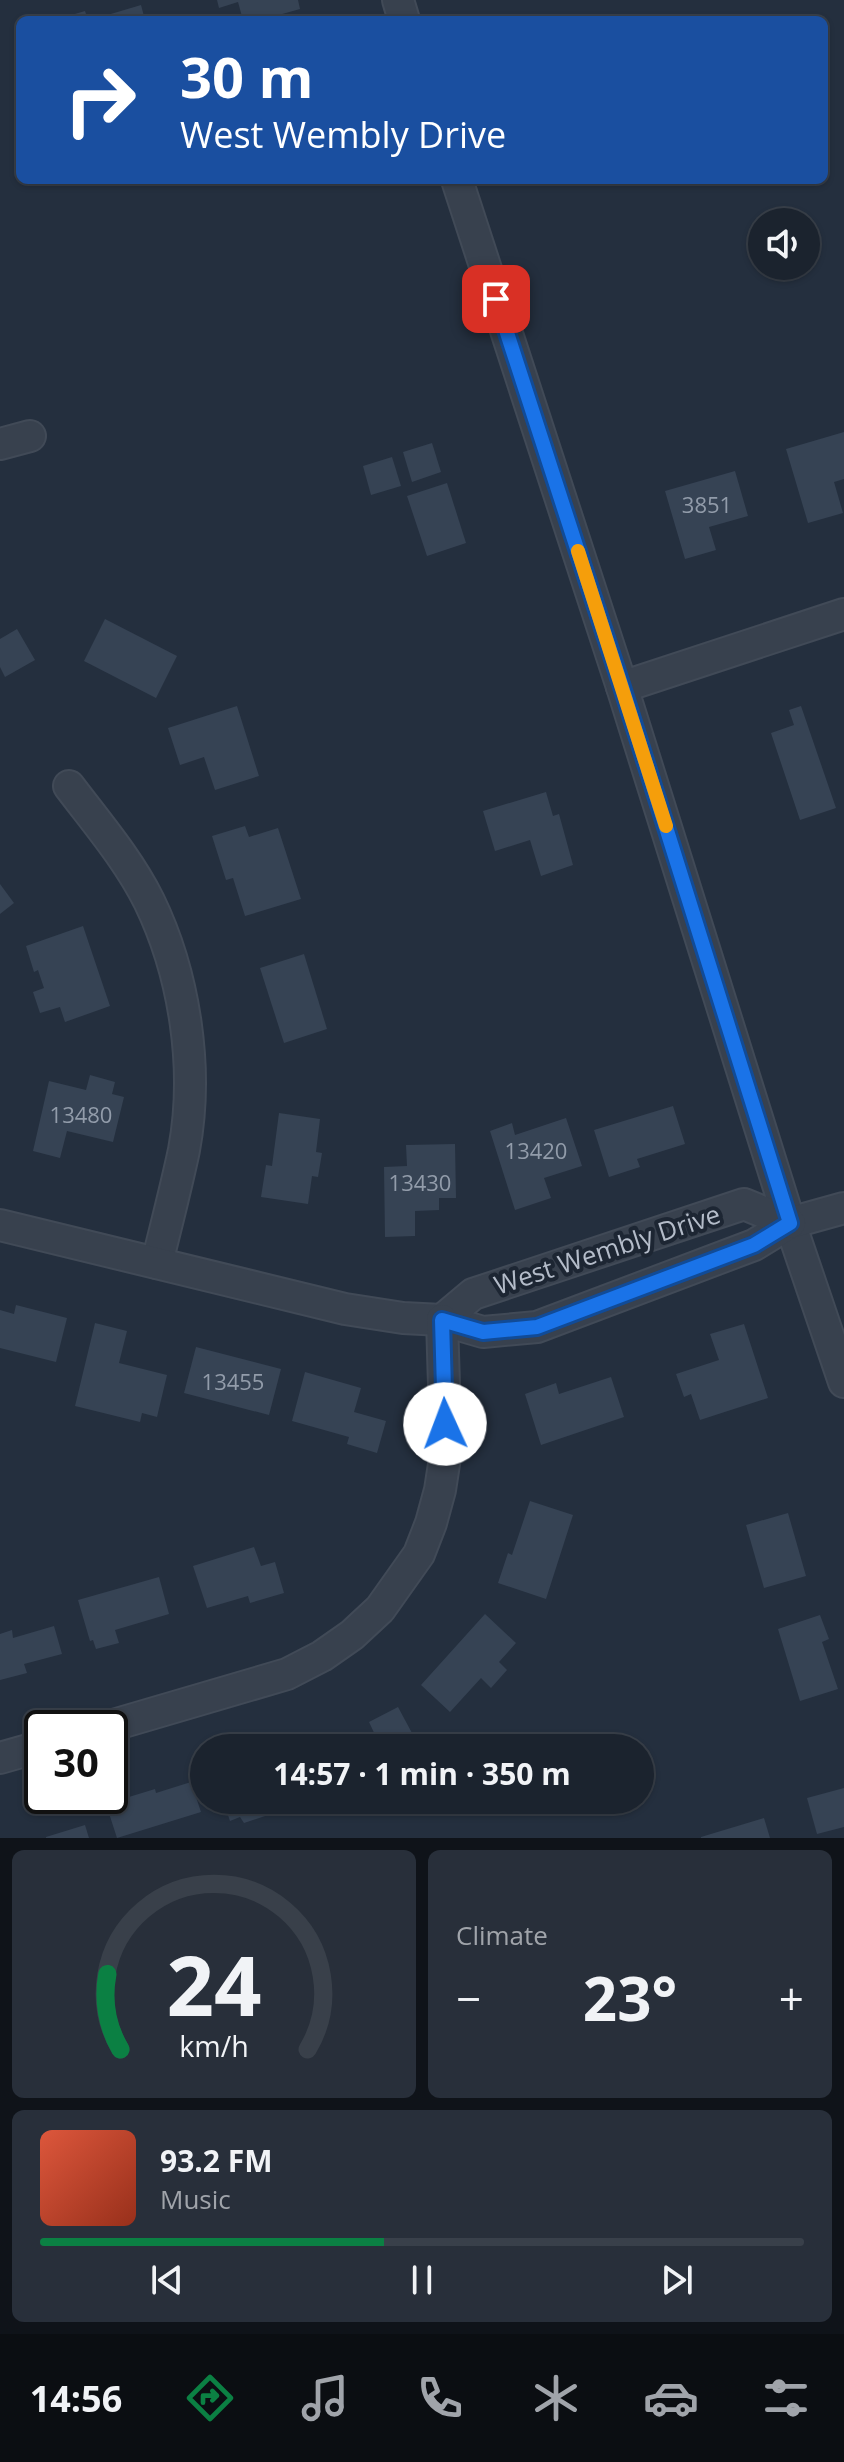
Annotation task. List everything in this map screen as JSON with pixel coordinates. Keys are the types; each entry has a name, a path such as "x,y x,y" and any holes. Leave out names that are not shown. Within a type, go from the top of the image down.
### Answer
{"street":[{"path":"458,184 622,687 790,1223 844,1382"},
{"path":"0,444 30,436"},
{"path":"622,687 844,614"},
{"path":"69,786 127,864 149,901 180,991 187,1040 189,1093 184,1148 157,1263"},
{"name":"West Wembly Drive","path":"442,1320 473,1294 744,1204 790,1223"},
{"path":"790,1223 844,1208"},
{"name":"West Wembly Drive","path":"0,1225 345,1309 403,1318 442,1320 483,1332 537,1327 754,1245 790,1223"},
{"path":"128,1721 287,1674 322,1656 352,1635 380,1609 419,1554 440,1490 446,1451 442,1320"},
{"path":"0,1758 24,1751"}],"building":[{"path":"217,0 298,0 300,9 275,16 242,16 238,2 219,8"},
{"path":"141,5 144,16 104,16"},
{"path":"85,11 87,16 68,16"},
{"path":"844,432 844,479 834,482 843,513 808,523 786,449"},
{"path":"432,443 441,472 412,482 403,452"},
{"path":"392,457 401,486 371,495 363,466"},
{"path":"735,471 748,516 709,527 716,550 685,559 665,491"},
{"path":"447,483 466,543 427,556 407,496"},
{"path":"105,619 177,656 156,698 84,661"},
{"path":"17,629 35,660 5,677 0,667 0,639"},
{"path":"237,706 259,776 215,790 204,757 180,765 168,728"},
{"path":"801,706 836,808 800,820 771,733 794,725 789,710"},
{"path":"546,792 553,816 559,814 573,865 541,876 530,840 495,851 483,811"},
{"path":"245,826 249,837 278,828 301,899 245,916 233,878 226,880 212,836"},
{"path":"0,884 14,903 0,914"},
{"path":"83,926 110,1006 65,1022 60,1007 40,1013 33,992 44,988 38,970 34,972 26,946"},
{"path":"304,954 327,1029 284,1043 260,968"},
{"path":"90,1075 115,1082 112,1094 124,1097 113,1142 67,1131 60,1158 33,1151 49,1081 86,1090"},
{"path":"673,1106 685,1144 637,1159 640,1167 609,1177 594,1130"},
{"path":"279,1113 320,1119 316,1152 322,1153 318,1177 312,1176 308,1204 261,1197 266,1165 272,1166"},
{"path":"566,1118 582,1166 544,1178 551,1198 515,1210 490,1131 512,1123 515,1135"},
{"path":"455,1144 456,1198 439,1198 439,1210 415,1211 415,1236 385,1237 384,1167 407,1166 406,1145"},
{"path":"16,1305 67,1318 56,1362 0,1348 0,1310 14,1314"},
{"path":"95,1323 127,1331 119,1363 167,1375 157,1417 142,1413 140,1422 75,1406"},
{"path":"744,1324 768,1398 700,1420 691,1394 684,1397 676,1374 719,1360 710,1334"},
{"path":"196,1347 281,1369 269,1415 184,1393"},
{"path":"305,1372 361,1388 354,1412 386,1421 377,1453 347,1444 349,1437 292,1421"},
{"path":"611,1377 624,1417 541,1445 525,1394 556,1383 559,1394"},
{"path":"530,1501 573,1515 546,1599 498,1583 508,1553 512,1555"},
{"path":"788,1513 806,1576 764,1588 746,1525"},
{"path":"254,1547 261,1566 275,1562 284,1593 250,1603 248,1596 207,1608 193,1566"},
{"path":"159,1577 169,1614 115,1630 119,1643 96,1649 93,1640 90,1641 78,1600"},
{"path":"485,1614 516,1643 499,1662 507,1670 491,1688 481,1678 450,1712 421,1685"},
{"path":"820,1615 829,1639 822,1642 838,1689 800,1701 778,1629"},
{"path":"54,1626 62,1654 24,1664 27,1673 0,1680 0,1634 12,1630 13,1638"},
{"path":"398,1707 412,1734 375,1734 369,1722"},
{"path":"190,1782 190,1814 195,1814 117,1838 109,1814 128,1814 128,1797 155,1789 156,1793"},
{"path":"844,1788 844,1827 817,1834 807,1798"},
{"path":"228,1814 271,1814 244,1823 240,1817 230,1821"},
{"path":"764,1818 770,1838 701,1838 701,1837"},
{"path":"85,1825 89,1838 46,1838 46,1837"}],"slow traffic":[{"path":"578,551 666,826"}],"route":[{"path":"445,1424 442,1320 483,1332 537,1327 754,1245 790,1223 622,687 496,299"}]}
